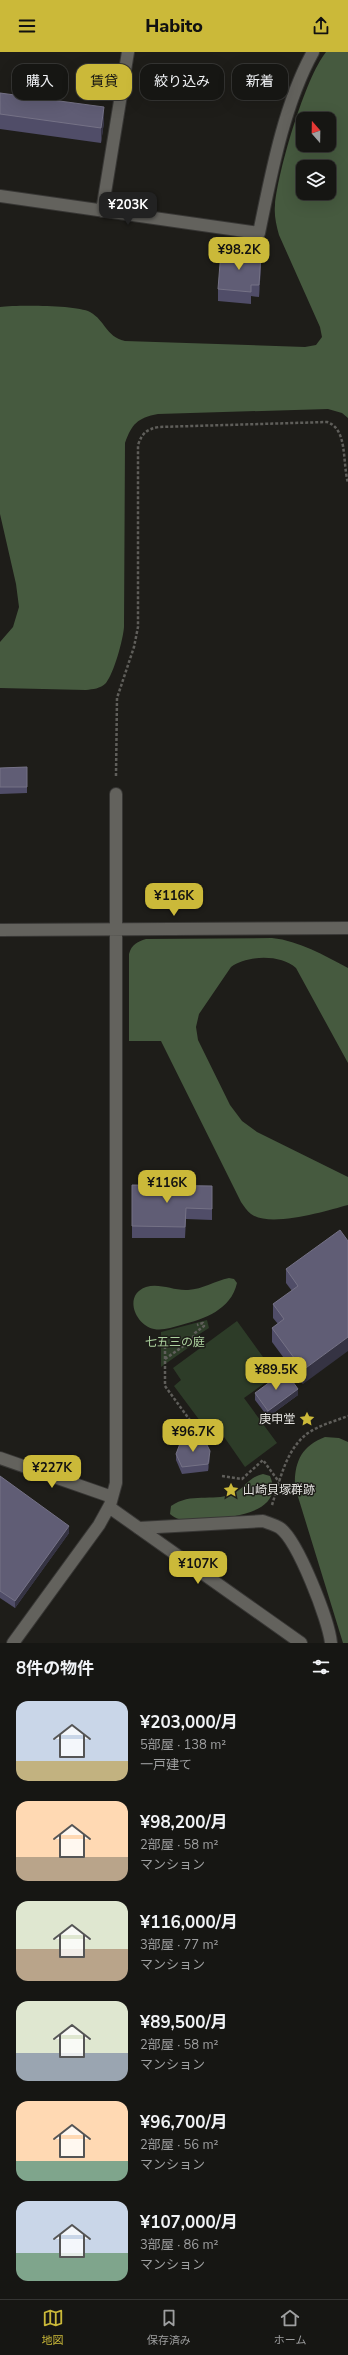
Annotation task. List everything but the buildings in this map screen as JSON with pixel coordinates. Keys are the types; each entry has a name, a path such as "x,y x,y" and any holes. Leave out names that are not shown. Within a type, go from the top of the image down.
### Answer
{"street":[{"path":"102,211 128,52"},
{"path":"0,196 259,233 279,145 306,67 314,52"},
{"path":"13,1643 99,1525 110,1502 116,1483 116,794"},
{"path":"0,930 348,928"},
{"path":"0,1458 110,1502 139,1528 301,1643"},
{"path":"139,1528 266,1522 280,1528 292,1542 327,1620 331,1643"}],"path":[{"path":"116,794 117,698 134,647 138,627 138,445 142,436 149,429 159,428 327,422 335,424 342,430 345,438 348,483"},
{"path":"165,1359 192,1340 195,1333 204,1326 203,1323 197,1325"},
{"path":"165,1346 165,1386 200,1434"},
{"path":"266,1522 289,1456 297,1444 308,1433 348,1416"},
{"path":"222,1476 242,1479 263,1460 280,1482"}],"green space":[{"path":"326,52 348,52 348,418 342,413 328,409 158,414 140,420 136,423 130,431 125,443 124,627 118,656 109,678 106,683 101,686 86,690 0,688 0,642 13,627 19,607 16,584 0,514 0,307 46,306 83,310 90,312 95,316 113,336 125,341 305,347 316,345 322,337 320,327 279,235 275,209 281,170 296,119 296,152 336,152 336,112 298,112 310,82"},
{"path":"272,938 302,945 348,968 348,1063 296,968 290,963 282,960 273,958 255,958 238,963 231,967 199,1014 196,1027 198,1040 230,1105 242,1121 257,1132 348,1177 348,1205 284,1219 260,1218 251,1214 241,1202 161,1041 129,1041 129,954 135,944 146,939"},
{"path":"229,1278 234,1279 237,1283 229,1300 223,1307 199,1320 161,1330 154,1329 142,1322 134,1310 133,1303 135,1296 139,1291 146,1287 162,1286 188,1290"},
{"name":"七五三の庭","path":"207,1320 209,1328 198,1335 195,1343 161,1367 161,1332"},
{"path":"237,1321 276,1375 244,1398 277,1443 245,1467 220,1431 209,1433 174,1386 181,1380 173,1368"},
{"path":"325,1437 339,1438 348,1442 348,1643 343,1643 295,1487 296,1470 301,1456 310,1445"},
{"path":"263,1474 270,1476 273,1488 270,1498 264,1505 255,1510 244,1514 221,1518 195,1520 179,1519 170,1514 171,1506 179,1502 186,1499 217,1497 232,1494 250,1480"}],"place":[{"name":"庚申堂","path":"307,1419"},
{"name":"山崎貝塚群跡","path":"231,1490"}]}
